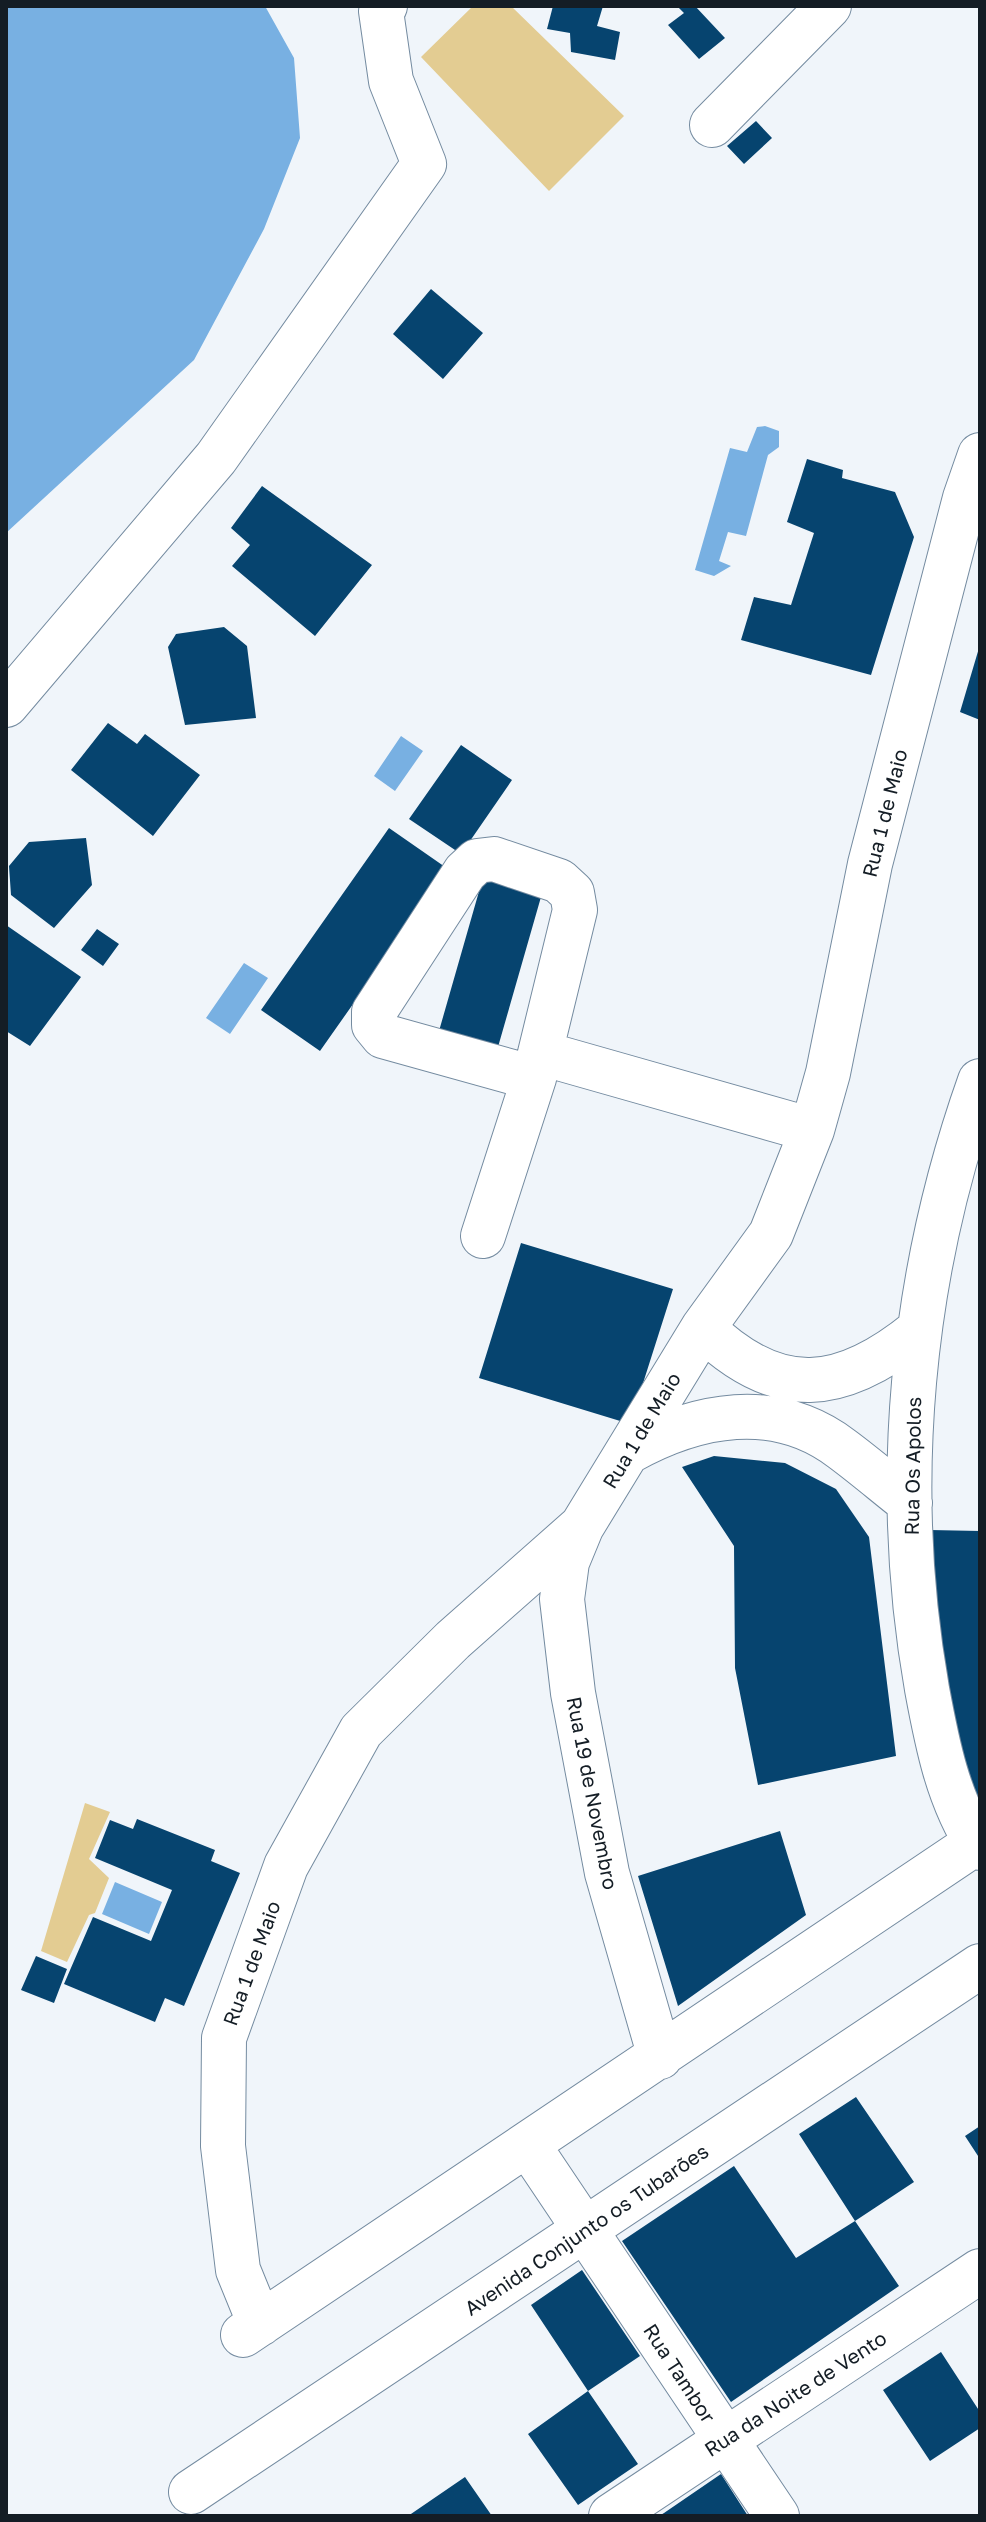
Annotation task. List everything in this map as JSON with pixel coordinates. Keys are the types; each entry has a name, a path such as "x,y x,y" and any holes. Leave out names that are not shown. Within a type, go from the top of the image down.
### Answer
{"street":[{"path":"6,705 216,458 424,164 391,81 381,11 385,6"},
{"path":"712,125 829,6"},
{"name":"Rua 1 de Maio","path":"528,2145 251,2330 238,2270 223,2146 224,2038 286,1866 361,1731 453,1640 582,1526 703,1328 771,1234 812,1130 828,1073 870,864 965,498 980,455"},
{"path":"483,1236 538,1066 575,910 572,893 559,881 494,859 477,861 465,872 374,1012 374,1025 383,1036 538,1066 812,1130"},
{"name":"Rua Os Apolos","path":"979,1844 944,1773 933,1720 916,1612 910,1503 912,1416 919,1330 947,1186 980,1081"},
{"path":"703,1328 727,1352 756,1369 789,1379 822,1380 856,1372 886,1357 919,1330"},
{"path":"628,1452 667,1430 711,1418 756,1417 800,1426 840,1447 910,1503"},
{"name":"Rua 19 de Novembro","path":"582,1526 567,1562 562,1599 573,1693 607,1873 660,2057"},
{"path":"528,2145 979,1844"},
{"name":"Avenida Conjunto os Tubarões","path":"191,2492 980,1966"},
{"name":"Rua Tambor","path":"528,2145 777,2516"},
{"name":"Rua da Noite de Vento","path":"611,2516 980,2271"}],"shaded area":[{"path":"473,6 511,6 624,116 549,191 421,57"},
{"path":"85,1803 110,1812 89,1859 109,1878 95,1913 89,1915 67,1962 41,1951"}],"water":[{"path":"6,6 265,6 294,58 300,138 264,229 194,360 6,533"},
{"path":"765,426 779,431 779,447 768,455 746,536 728,532 719,561 731,566 714,576 695,570 730,448 747,452 757,427"},
{"path":"401,736 423,751 395,791 374,776"},
{"path":"244,963 268,978 230,1034 206,1018"},
{"path":"115,1882 162,1902 149,1934 102,1914"}],"building":[{"path":"553,6 603,6 597,26 620,32 615,60 571,52 570,33 547,29"},
{"path":"677,6 695,6 725,38 699,59 668,25 684,13"},
{"path":"756,121 772,138 744,164 727,146"},
{"path":"431,289 483,333 443,379 393,334"},
{"path":"807,459 843,470 842,478 895,492 914,537 871,675 741,640 754,597 791,605 814,533 787,522"},
{"path":"262,486 372,565 315,636 232,566 250,545 231,528"},
{"path":"224,627 247,646 256,718 185,725 168,647 176,634"},
{"path":"980,648 980,720 960,712"},
{"path":"108,723 137,744 145,734 200,775 153,836 71,770"},
{"path":"461,745 512,780 461,854 409,819"},
{"path":"389,828 448,869 320,1051 261,1010"},
{"path":"86,838 92,885 54,928 11,895 9,866 29,842"},
{"path":"486,867 545,883 498,1047 439,1031"},
{"path":"6,925 81,977 30,1046 6,1031"},
{"path":"97,929 119,944 103,966 81,950"},
{"path":"521,1243 673,1289 630,1424 479,1378"},
{"path":"714,1456 785,1463 836,1489 869,1537 896,1756 758,1785 735,1668 734,1546 682,1467"},
{"path":"930,1530 980,1531 980,1796 967,1803 942,1664"},
{"path":"137,1819 215,1850 211,1861 240,1873 184,2006 165,1998 155,2022 64,1984 93,1917 151,1941 172,1890 95,1858 110,1820 133,1829"},
{"path":"780,1831 806,1915 678,2006 638,1876"},
{"path":"36,1956 67,1969 54,2003 21,1990"},
{"path":"856,2097 914,2182 855,2221 799,2134"},
{"path":"980,2126 980,2159 965,2136"},
{"path":"734,2166 796,2258 855,2221 899,2286 731,2402 622,2241"},
{"path":"582,2270 640,2356 588,2391 531,2305"},
{"path":"941,2352 980,2412 980,2428 930,2461 883,2390"},
{"path":"588,2391 638,2464 578,2505 528,2434"},
{"path":"721,2474 748,2516 659,2516 664,2513"},
{"path":"465,2477 492,2516 408,2516"}]}
